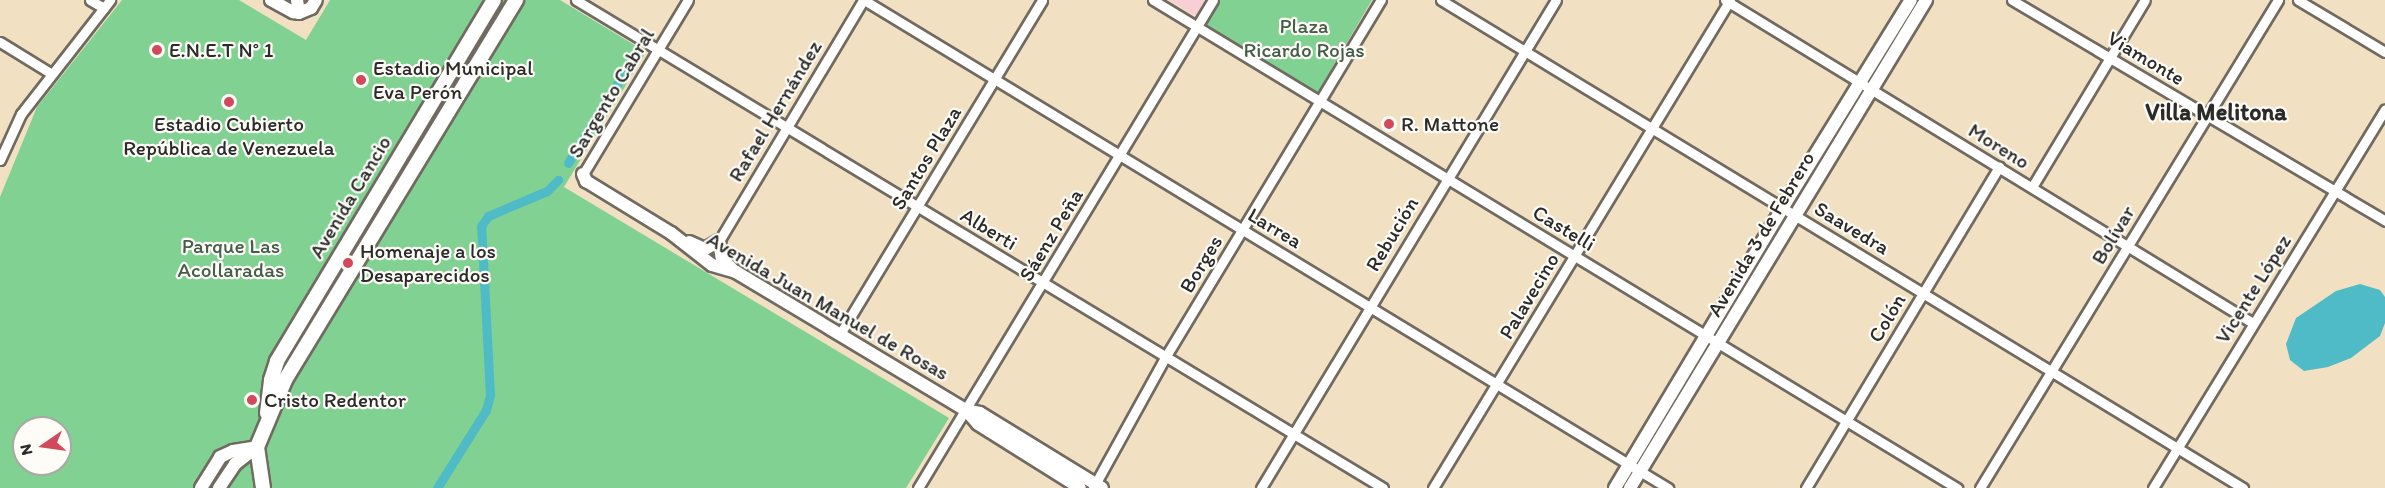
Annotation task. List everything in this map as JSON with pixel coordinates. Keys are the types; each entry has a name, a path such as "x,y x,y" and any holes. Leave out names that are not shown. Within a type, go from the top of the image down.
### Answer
{"main road":[{"name":"Avenida Cancio","path":"267,425 269,393 277,362 350,236 494,0"},
{"name":"Avenida Cancio","path":"257,447 285,380 516,0"},
{"path":"350,236 366,246"},
{"path":"257,447 263,488"}],"street":[{"path":"0,160 4,138 107,4 90,0"},
{"path":"271,0 293,12 316,0"},
{"name":"Alberti","path":"576,0 1383,488"},
{"name":"Sargento Cabral","path":"583,174 688,0"},
{"name":"Larrea","path":"863,0 1668,488"},
{"name":"Rafael Hernández","path":"719,241 863,0"},
{"name":"Santos Plaza","path":"840,334 1042,0"},
{"name":"Castelli","path":"1153,0 1957,488"},
{"name":"Sáenz Peña","path":"918,488 1213,0"},
{"name":"Borges","path":"1097,487 1166,356 1381,0"},
{"name":"Saavedra","path":"1441,0 2243,488"},
{"name":"Rebución","path":"1261,488 1292,433 1556,0"},
{"name":"Avenida 3 de Febrero","path":"1630,488 1635,468 1707,335 1911,0"},
{"name":"Avenida 3 de Febrero","path":"1615,488 1635,468 1718,342 1926,0"},
{"name":"Viamonte","path":"2012,0 2385,220"},
{"path":"2032,187 2145,0"},
{"name":"Bolívar","path":"1980,488 2278,0"},
{"path":"2298,0 2385,52"},
{"name":"Moreno","path":"1728,1 2253,323"},
{"name":"Palavecino","path":"1433,488 1728,1"},
{"path":"0,42 52,74"},
{"name":"Vicente López","path":"2153,488 2385,110"},
{"name":"Colón","path":"1806,488 1999,167"},
{"name":"Avenida Juan Manuel de Rosas","path":"583,174 586,182 671,233 712,265 736,272 966,410 978,424 1080,488"},
{"path":"671,233 705,249 719,241 722,259 736,272"},
{"name":"Avenida Juan Manuel de Rosas","path":"966,410 980,413 1097,487"},
{"path":"201,488 220,457 233,451 257,447"},
{"name":"Avenida Cancio","path":"219,488 236,464 257,447"}],"shaded area":[{"path":"1169,0 1205,0 1196,16"}],"green space":[{"name":"Parque Las Acollaradas","path":"122,0 239,0 306,40 330,0 560,0 646,52 564,187 949,418 906,488 0,488 0,197 37,107"},
{"name":"Plaza Ricardo Rojas","path":"1217,0 1372,0 1317,94 1204,23"},
{"path":"1859,92 1861,93 1797,197 1796,209 1790,209 1788,201"},
{"path":"1782,218 1784,220 1719,328 1717,327"},
{"path":"1707,344 1709,345 1650,461 1648,460"}],"water":[{"path":"2360,284 2380,290 2385,297 2385,323 2380,336 2351,358 2328,367 2304,371 2290,360 2286,344 2296,318 2336,291"}],"waterway":[{"path":"568,163 634,57"},
{"path":"437,488 486,410 490,395 481,226 488,216 547,191 558,180"}],"place":[{"name":"E.N.E.T N° 1","path":"157,50"},
{"name":"Estadio Municipal Eva Perón","path":"361,80"},
{"name":"Estadio Cubierto República de Venezuela","path":"229,102"},
{"name":"R. Mattone","path":"1389,124"},
{"name":"Homenaje a los Desaparecidos","path":"348,263"},
{"name":"Cristo Redentor","path":"252,400"}],"district":[{"name":"Villa Melitona","path":"2216,112"}]}
